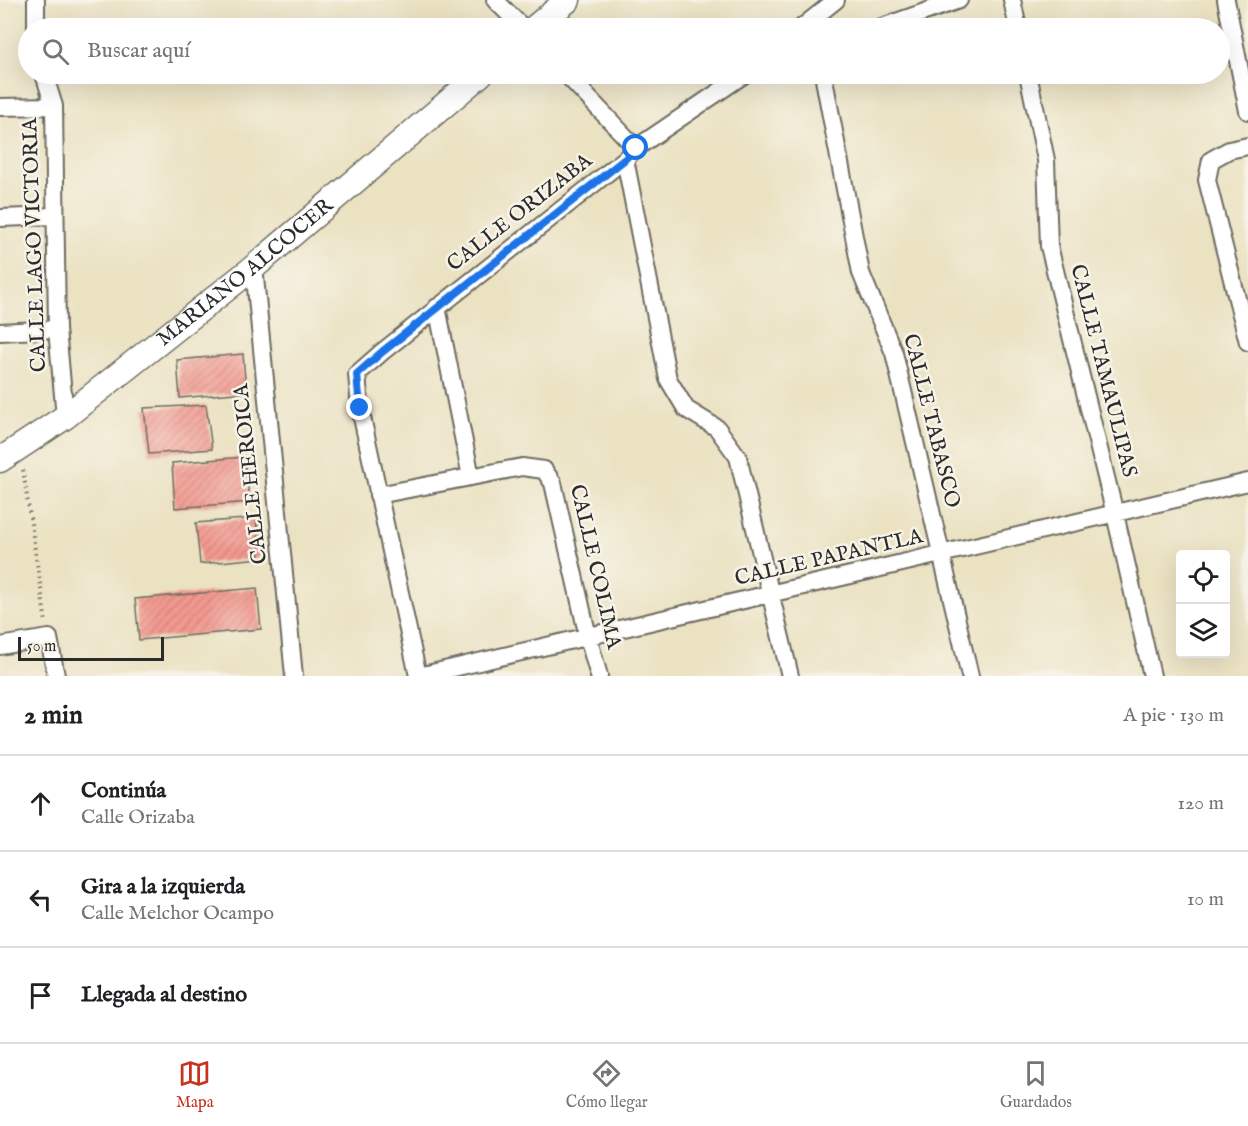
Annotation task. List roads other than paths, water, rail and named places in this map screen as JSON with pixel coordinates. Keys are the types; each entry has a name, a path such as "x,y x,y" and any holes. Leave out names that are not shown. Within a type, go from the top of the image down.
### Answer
{"main road":[{"path":"546,18 568,0"},
{"name":"MARIANO ALCOCER","path":"10,454 65,417 254,267 470,84"}],"street":[{"path":"36,0 36,18"},
{"path":"495,0 513,18"},
{"path":"817,18 836,0"},
{"path":"908,18 960,0"},
{"path":"1011,0 1016,18"},
{"path":"1226,0 1230,18"},
{"path":"1230,20 1248,111"},
{"name":"CALLE LAGO VICTORIA","path":"47,84 54,106 57,329 65,417"},
{"path":"574,84 630,154 669,379 686,409 717,428 738,457 790,676"},
{"name":"CALLE ORIZABA","path":"378,495 360,408 357,374 437,307 630,154 732,84"},
{"name":"CALLE TABASCO","path":"825,84 861,273 894,353 970,676"},
{"name":"CALLE TAMAULIPAS","path":"1030,84 1047,160 1049,246 1152,676"},
{"path":"0,107 54,106"},
{"path":"1248,146 1229,150 1211,160 1207,180 1248,342"},
{"path":"0,218 54,216"},
{"name":"CALLE HEROICA","path":"254,267 294,676"},
{"path":"419,676 378,495 471,477 437,307"},
{"path":"0,332 57,329"},
{"name":"CALLE COLIMA","path":"471,477 522,466 544,470 553,483 598,676"},
{"name":"CALLE PAPANTLA","path":"419,676 1248,482"},
{"path":"0,646 49,638 56,676"}]}
